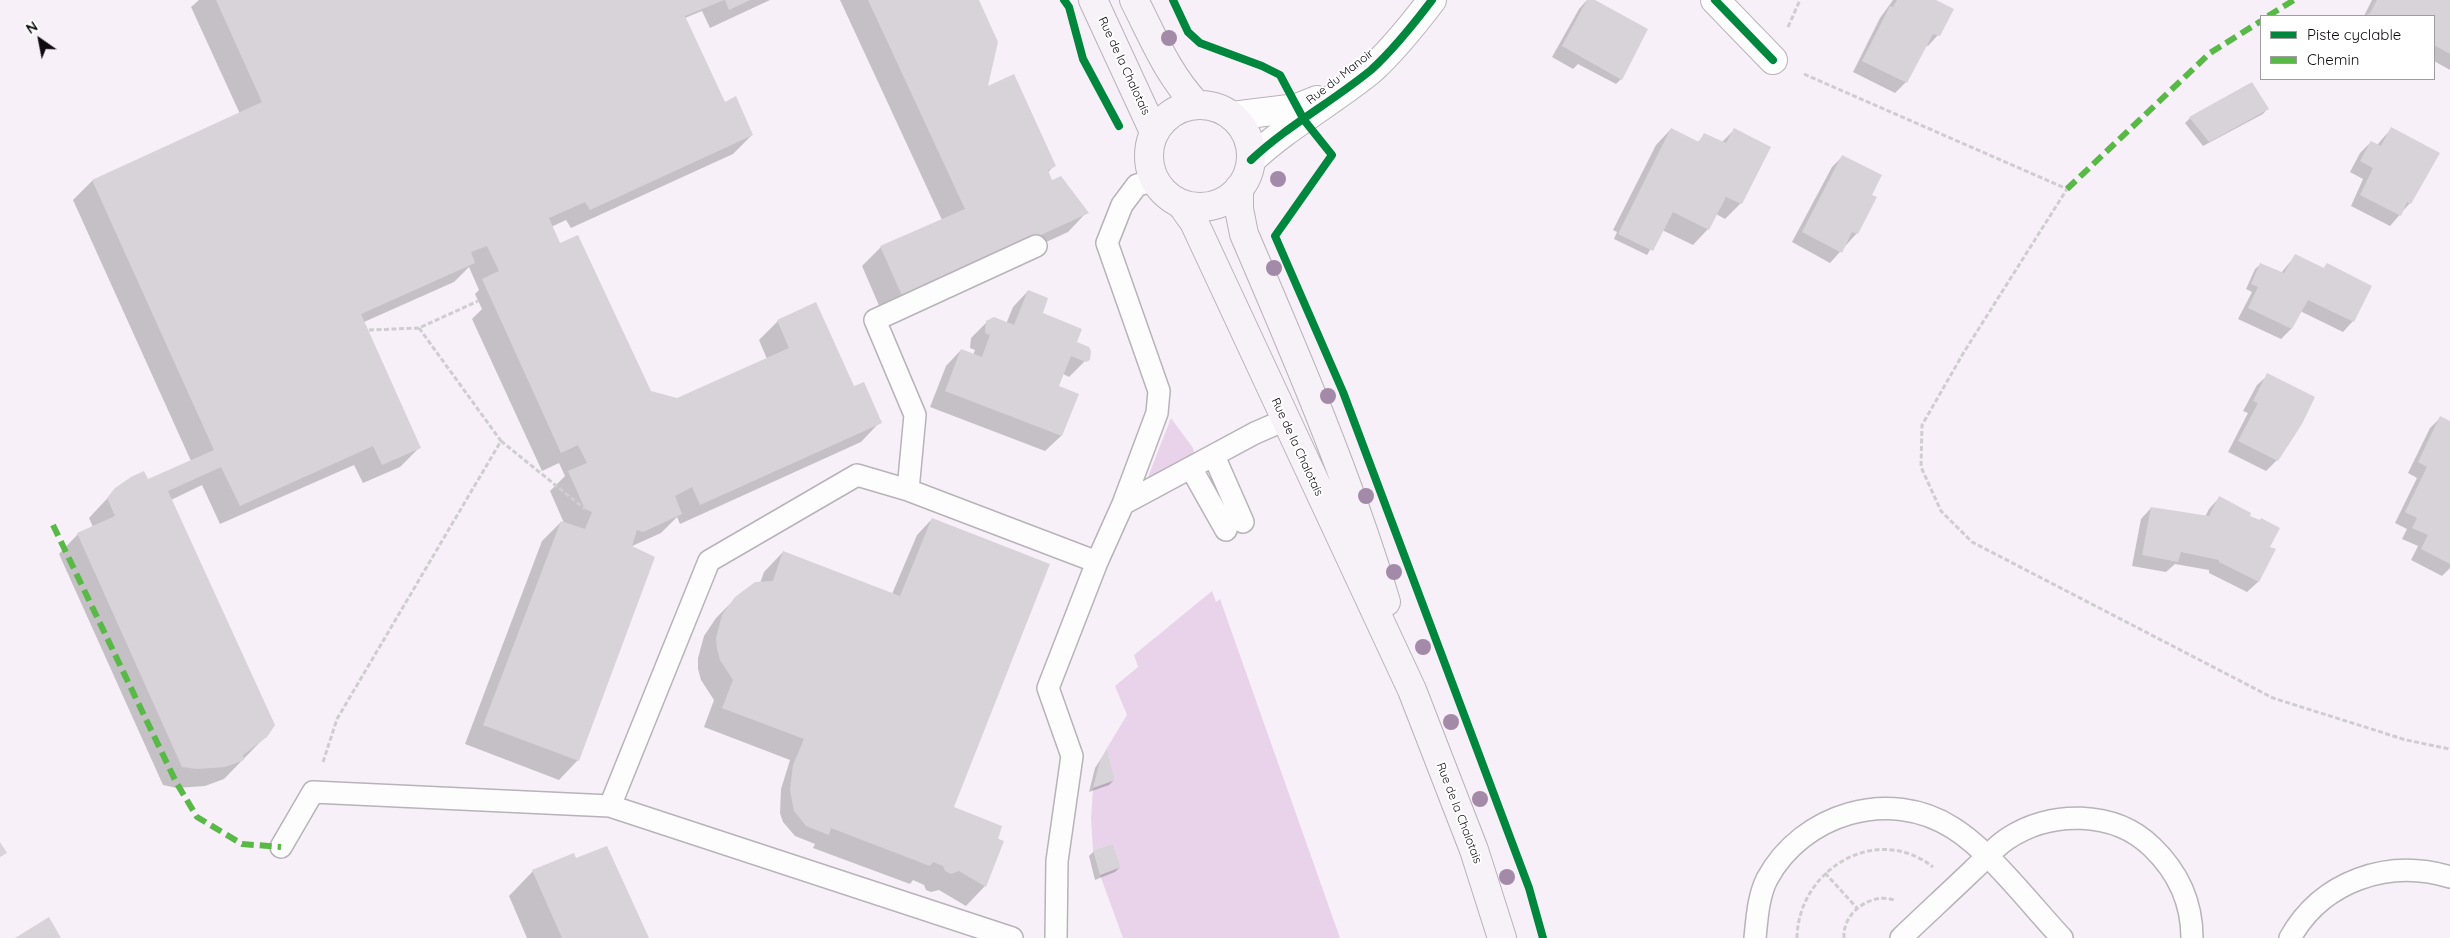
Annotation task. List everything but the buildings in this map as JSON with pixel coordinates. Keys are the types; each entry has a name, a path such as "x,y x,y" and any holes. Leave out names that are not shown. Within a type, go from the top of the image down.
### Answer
{"main road":[{"name":"Rue de la Chalotais","path":"1093,0 1154,132"},
{"path":"1134,0 1168,68 1184,92 1197,105"},
{"path":"1197,105 1217,107 1232,116 1244,128 1250,144 1251,160 1248,175 1228,199 1213,205 1197,207 1182,204 1166,195 1154,181 1149,165 1149,148 1154,132 1165,118 1181,108 1197,105"},
{"name":"Rue de la Chalotais","path":"1239,188 1239,210 1244,234 1317,406 1373,561 1412,690"},
{"name":"Rue de la Chalotais","path":"1182,204 1194,222 1412,690 1474,850 1502,938"}],"street":[{"name":"Rue du Manoir","path":"1251,160 1267,145 1370,70 1389,53 1432,0"},
{"path":"1715,0 1773,60"},
{"name":"Rue du Manoir","path":"1232,116 1297,108 1342,91"}],"lane":[{"path":"1056,938 1057,861 1072,756 1048,688 1097,562 1123,504 1157,413 1159,391 1107,243 1122,205 1137,185 1154,181"},
{"path":"908,490 915,415 875,320 1036,246"},
{"path":"1123,504 1255,433 1285,420"},
{"path":"1191,468 1234,526 1214,456"},
{"path":"610,806 710,561 857,475 908,490 1097,562"},
{"path":"281,847 313,792 610,806 1012,938"},
{"path":"1755,938 1760,901 1766,881 1788,848 1818,826 1861,810 1879,808 1916,812 1952,827 1987,857 2062,938"},
{"path":"1901,938 2007,839 2032,826 2060,818 2108,821 2147,842 2176,875 2187,897 2192,921 2192,938"},
{"path":"2290,938 2312,907 2336,889 2359,878 2388,871 2406,870 2437,873 2450,877"}],"path":[{"path":"1773,60 2068,189 1964,352 1922,425 1921,468 1941,511 1972,542 2273,698 2406,740 2450,749"},
{"path":"368,330 419,328 478,301"},
{"path":"419,328 501,441 586,509"},
{"path":"313,792 337,719 501,441"},
{"path":"1797,938 1800,912 1814,884 1837,863 1854,855 1887,850 1916,856 1928,863 1955,887"},
{"path":"1825,873 1857,908"},
{"path":"1844,938 1845,925 1857,908 1877,898 1889,898 1899,902 1921,919"}],"shaded area":[{"path":"1171,418 1193,448 1194,455 1151,481 1148,477"},
{"path":"1212,591 1216,602 1220,599 1340,938 1123,938 1100,875 1121,867 1113,844 1093,850 1091,819 1093,788 1115,780 1107,748 1127,715 1115,686 1138,667 1134,655"}],"marked path":[{"path":"2270,15 2294,0"},
{"path":"2067,189 2210,53 2260,22"},
{"path":"53,525 176,782 197,817 242,844 281,847"}],"cycle path":[{"path":"1064,0 1069,7 1083,59 1119,126"},
{"path":"1173,0 1188,32 1200,43 1262,66 1280,75 1304,120 1332,155 1275,236 1343,392 1529,888 1543,938"},
{"path":"1251,160 1279,136 1371,70 1388,54 1432,0"},
{"path":"1715,0 1773,60"}]}
